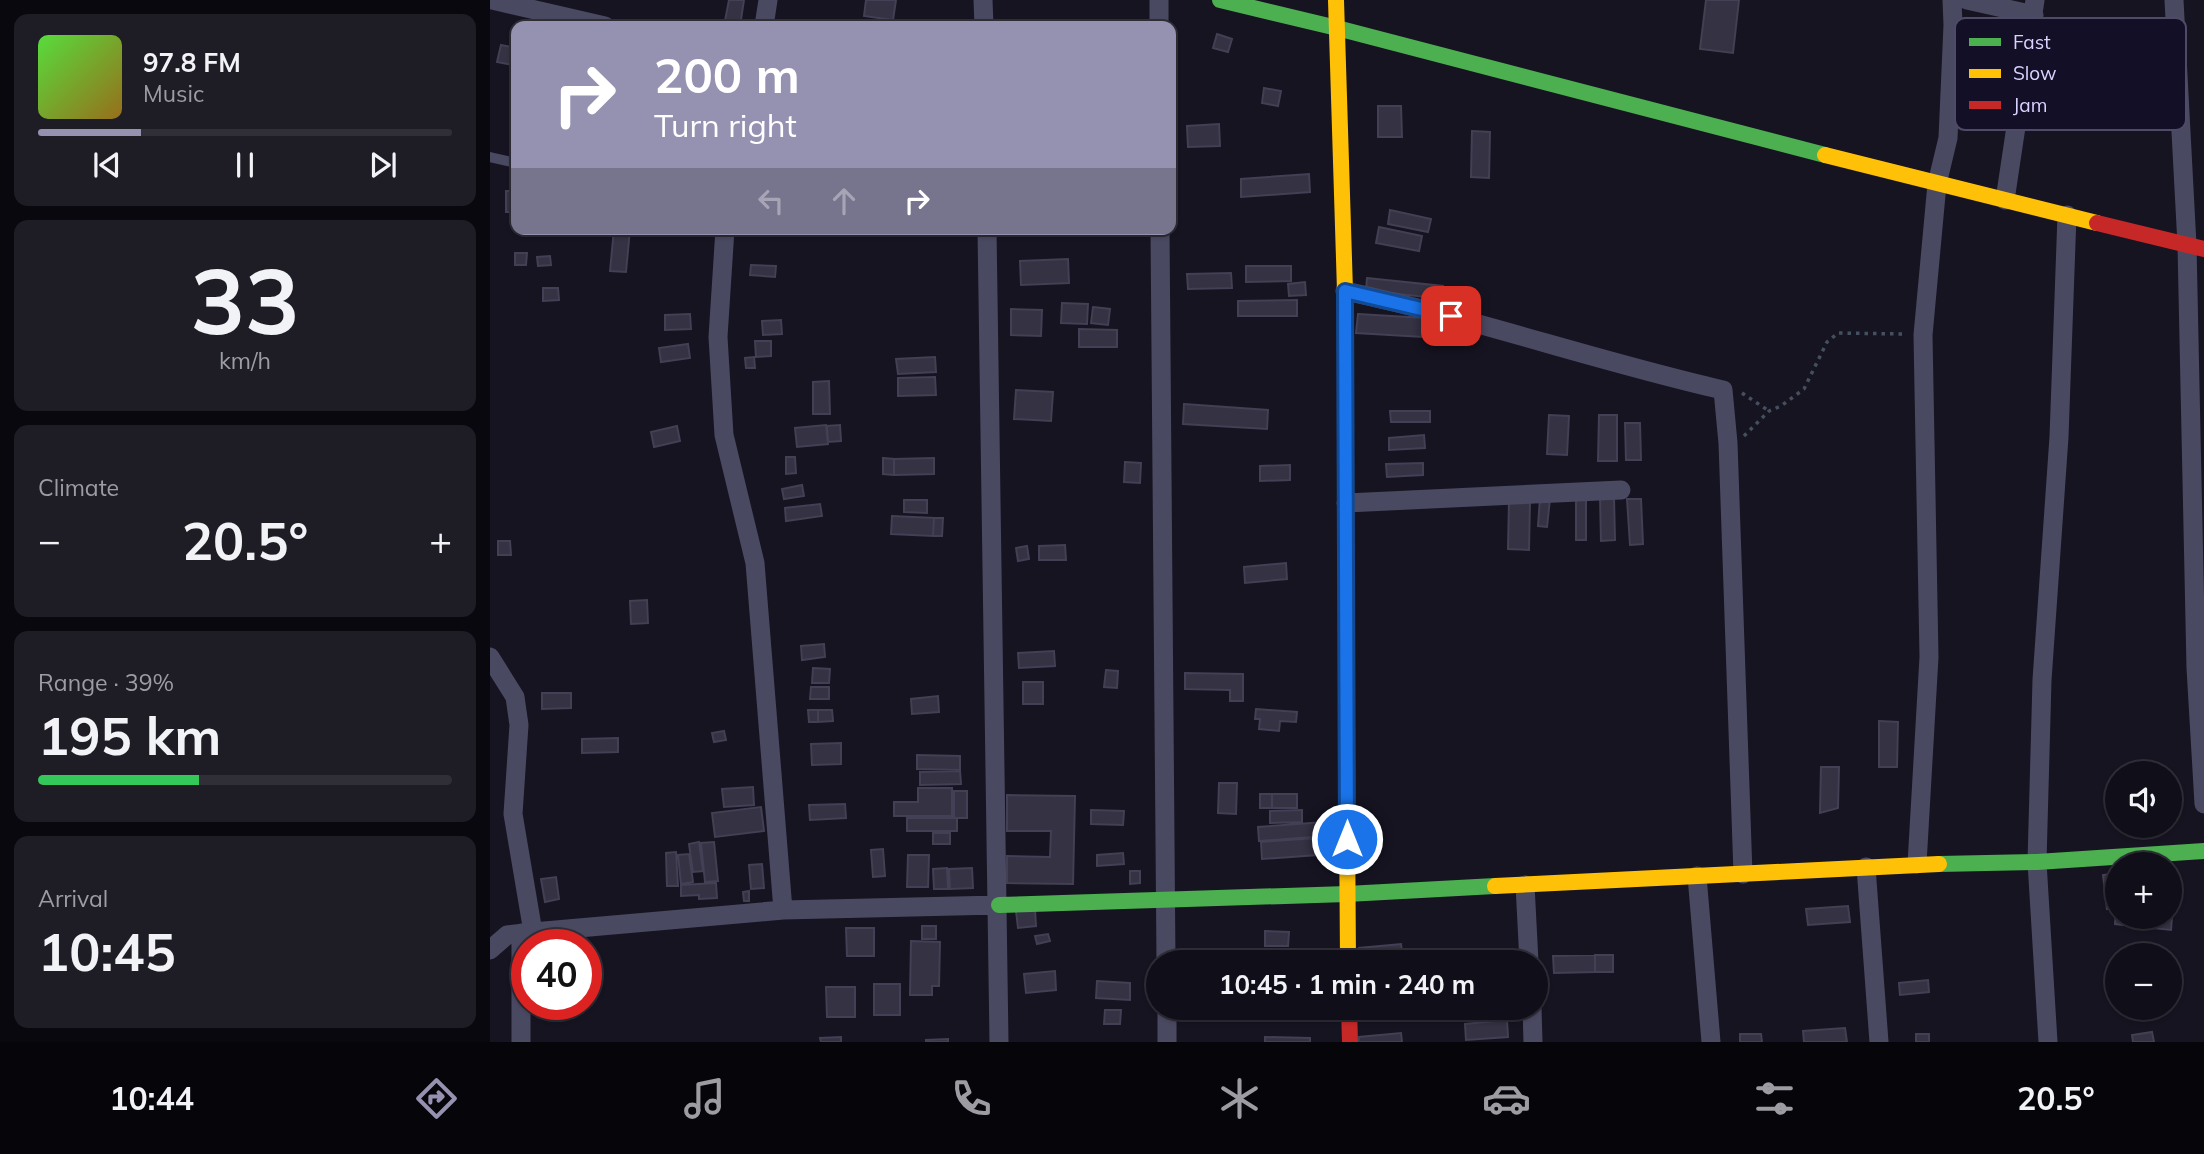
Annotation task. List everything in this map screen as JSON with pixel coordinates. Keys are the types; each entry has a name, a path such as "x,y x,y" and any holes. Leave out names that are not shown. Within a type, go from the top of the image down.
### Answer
{"street":[{"path":"492,0 583,21"},
{"path":"765,21 768,0"},
{"path":"983,0 984,21"},
{"path":"1159,0 1159,21"},
{"path":"1220,0 1937,184 2195,247"},
{"path":"1336,0 1345,291 1348,950"},
{"path":"1917,864 1929,657 1923,335 1937,184 1948,138 1953,25 1951,0"},
{"path":"1967,0 2034,7"},
{"path":"2174,0 2176,18"},
{"path":"2005,200 2016,130"},
{"path":"2185,130 2195,247 2204,804"},
{"path":"2048,1042 2037,862 2042,680 2059,437 2067,215"},
{"path":"725,235 718,337 724,435 755,563 783,910"},
{"path":"987,235 999,1042"},
{"path":"1160,235 1166,950"},
{"path":"1345,291 1472,321 1723,390 1728,443 1743,874"},
{"path":"1346,503 1621,490"},
{"path":"490,657 515,697 519,725 513,814 513,929"},
{"path":"550,929 783,910 1347,894 1917,864 2037,862 2204,851"},
{"path":"1866,867 1880,1042"},
{"path":"1697,876 1711,1042"},
{"path":"1525,885 1528,950"},
{"path":"490,950 511,934"},
{"path":"519,1020 521,1042"},
{"path":"1167,1020 1167,1042"},
{"path":"1349,1020 1350,1042"},
{"path":"1532,1020 1533,1042"}],"lane":[{"path":"490,157 511,162"}],"path":[{"path":"1728,443 1750,432 1769,411 1781,407 1804,389 1827,342 1838,333 1923,335"},
{"path":"1723,390 1741,393 1769,411"}],"building":[{"path":"729,0 744,0 741,21 725,21"},
{"path":"866,0 896,0 893,20 864,16"},
{"path":"1706,0 1739,0 1733,53 1700,49"},
{"path":"1217,34 1232,39 1228,52 1213,48"},
{"path":"501,45 511,47 511,65 497,62"},
{"path":"1264,88 1281,91 1278,106 1262,103"},
{"path":"1378,106 1401,106 1402,137 1378,137"},
{"path":"1219,124 1220,146 1188,147 1187,126"},
{"path":"1472,131 1490,132 1489,178 1471,177"},
{"path":"1309,174 1310,192 1241,197 1241,179"},
{"path":"506,191 511,191 511,212 506,212"},
{"path":"1390,210 1431,219 1428,232 1388,224"},
{"path":"1379,227 1422,236 1419,251 1376,243"},
{"path":"613,235 629,235 626,272 610,271"},
{"path":"515,253 527,253 526,265 515,265"},
{"path":"550,256 551,265 538,266 537,257"},
{"path":"1068,259 1069,283 1021,285 1020,261"},
{"path":"751,265 776,266 775,277 750,275"},
{"path":"1246,266 1291,266 1291,281 1246,282"},
{"path":"1231,273 1232,288 1188,289 1187,274"},
{"path":"1367,278 1443,286 1442,299 1366,290"},
{"path":"1305,282 1306,295 1289,296 1288,284"},
{"path":"543,288 558,288 559,300 543,301"},
{"path":"1297,300 1297,316 1238,316 1238,301"},
{"path":"1062,303 1088,304 1087,324 1061,323"},
{"path":"1093,307 1110,309 1108,325 1091,323"},
{"path":"1011,309 1042,310 1041,336 1011,335"},
{"path":"690,314 691,329 665,330 665,315"},
{"path":"1358,314 1441,319 1440,338 1356,333"},
{"path":"781,320 782,334 763,335 762,321"},
{"path":"1079,329 1117,330 1117,347 1079,347"},
{"path":"755,341 771,341 771,356 756,357"},
{"path":"688,344 690,358 661,362 659,348"},
{"path":"754,357 755,368 746,368 745,358"},
{"path":"935,357 936,372 898,374 896,359"},
{"path":"935,377 936,395 898,396 898,378"},
{"path":"829,381 830,414 813,414 813,382"},
{"path":"1016,390 1053,392 1051,421 1014,419"},
{"path":"1184,404 1268,410 1267,429 1183,424"},
{"path":"1390,411 1430,411 1430,422 1391,422"},
{"path":"1549,415 1569,416 1567,455 1547,454"},
{"path":"1599,415 1617,415 1617,461 1598,461"},
{"path":"1625,423 1640,423 1641,460 1626,460"},
{"path":"826,425 828,444 797,447 795,428"},
{"path":"840,425 841,441 828,442 827,426"},
{"path":"677,426 680,441 654,447 651,432"},
{"path":"1424,435 1425,448 1389,450 1389,438"},
{"path":"786,457 795,457 796,473 786,474"},
{"path":"883,458 894,459 894,475 883,474"},
{"path":"934,458 934,474 894,475 894,459"},
{"path":"1125,462 1141,463 1140,483 1124,482"},
{"path":"1423,463 1423,475 1387,477 1386,464"},
{"path":"1290,465 1290,480 1260,481 1260,466"},
{"path":"802,485 804,496 784,499 782,489"},
{"path":"1600,497 1614,497 1615,540 1601,541"},
{"path":"1540,498 1550,499 1547,527 1538,526"},
{"path":"1576,498 1586,498 1586,540 1576,540"},
{"path":"1627,499 1641,499 1643,544 1630,545"},
{"path":"904,500 927,500 927,513 904,512"},
{"path":"1509,500 1530,501 1529,550 1508,549"},
{"path":"820,504 822,516 786,521 785,508"},
{"path":"892,516 934,518 933,536 891,534"},
{"path":"934,518 943,518 942,536 933,536"},
{"path":"498,541 510,541 511,555 498,555"},
{"path":"1065,545 1066,560 1039,560 1039,546"},
{"path":"1027,546 1029,559 1018,561 1016,548"},
{"path":"1286,563 1287,579 1245,583 1244,567"},
{"path":"647,600 648,623 631,624 630,601"},
{"path":"824,644 825,657 802,660 801,646"},
{"path":"1054,651 1055,666 1019,668 1018,653"},
{"path":"813,668 830,669 829,683 812,683"},
{"path":"1106,670 1118,671 1117,688 1104,687"},
{"path":"1185,673 1243,674 1243,701 1230,701 1230,690 1185,689"},
{"path":"1023,682 1043,682 1043,704 1023,704"},
{"path":"811,687 829,687 829,699 810,699"},
{"path":"542,693 571,693 571,708 542,709"},
{"path":"938,696 939,712 912,714 911,699"},
{"path":"1256,709 1297,712 1296,722 1280,721 1279,731 1259,729 1260,719 1255,719"},
{"path":"808,710 818,710 818,722 809,722"},
{"path":"818,710 832,710 833,721 818,722"},
{"path":"1879,721 1898,722 1897,767 1879,767"},
{"path":"724,731 726,740 714,742 712,733"},
{"path":"618,738 618,752 582,753 582,739"},
{"path":"841,743 841,764 812,765 811,744"},
{"path":"917,755 960,756 960,770 917,769"},
{"path":"1821,767 1839,767 1838,808 1820,813"},
{"path":"960,771 961,784 920,785 920,772"},
{"path":"1219,783 1237,783 1236,814 1218,813"},
{"path":"753,787 754,805 724,807 722,789"},
{"path":"918,788 952,788 952,816 894,816 894,802 918,802"},
{"path":"954,791 967,791 967,818 954,818"},
{"path":"1260,794 1272,794 1272,808 1260,808"},
{"path":"1272,794 1297,794 1297,808 1272,808"},
{"path":"1007,795 1075,796 1073,884 1007,883 1007,856 1050,857 1051,831 1007,831"},
{"path":"845,804 846,818 810,820 809,805"},
{"path":"761,807 764,831 715,837 712,813"},
{"path":"1091,810 1124,811 1123,825 1091,824"},
{"path":"1302,810 1302,822 1270,823 1270,811"},
{"path":"907,818 957,818 957,831 907,831"},
{"path":"1324,822 1325,836 1259,841 1258,827"},
{"path":"933,833 950,833 950,844 933,844"},
{"path":"1317,838 1318,855 1262,859 1261,842"},
{"path":"699,842 703,871 693,872 689,844"},
{"path":"714,842 718,881 705,882 701,843"},
{"path":"883,849 885,876 873,877 871,850"},
{"path":"676,852 678,886 667,886 666,853"},
{"path":"1123,853 1124,864 1097,866 1097,855"},
{"path":"689,854 693,882 681,884 678,855"},
{"path":"908,855 929,855 928,887 907,887"},
{"path":"762,864 764,888 751,889 749,865"},
{"path":"947,868 948,889 934,889 933,869"},
{"path":"972,868 973,888 950,889 949,869"},
{"path":"1130,871 1140,871 1140,883 1130,884"},
{"path":"556,877 559,899 545,902 541,879"},
{"path":"716,883 717,898 681,896 681,885"},
{"path":"749,891 749,901 744,901 743,892"},
{"path":"1848,906 1850,922 1808,925 1806,909"},
{"path":"1035,909 1036,926 1018,928 1016,911"},
{"path":"922,926 936,926 936,939 922,939"},
{"path":"846,928 874,928 874,956 847,956"},
{"path":"1265,931 1289,932 1288,946 1265,946"},
{"path":"1048,934 1050,941 1037,944 1035,936"},
{"path":"911,941 940,942 939,986 932,986 932,995 910,995"},
{"path":"1401,944 1402,950 1359,950"},
{"path":"1595,955 1595,972 1554,973 1553,956"},
{"path":"1595,955 1613,955 1613,972 1595,972"},
{"path":"1055,971 1056,990 1026,993 1024,974"},
{"path":"1928,980 1929,992 1900,995 1899,983"},
{"path":"1097,981 1130,983 1130,1000 1096,998"},
{"path":"874,984 900,984 900,1015 874,1015"},
{"path":"826,987 855,987 855,1017 827,1017"},
{"path":"1105,1010 1121,1010 1120,1024 1104,1024"},
{"path":"1507,1020 1508,1037 1466,1040 1465,1024"},
{"path":"1845,1028 1847,1042 1804,1042 1803,1031"},
{"path":"2152,1032 2154,1042 2133,1042 2132,1035"},
{"path":"1401,1033 1402,1042 1359,1042 1359,1037"},
{"path":"1740,1034 1761,1034 1762,1042 1740,1042"},
{"path":"1916,1034 1929,1034 1929,1042 1916,1042"},
{"path":"841,1037 841,1042 821,1042 820,1038"},
{"path":"1265,1037 1310,1038 1310,1042 1265,1042"},
{"path":"948,1039 948,1042 926,1042 926,1040"}],"traffic: fast":[{"path":"1220,0 1825,155"},
{"path":"1939,864 2037,862 2204,851"},
{"path":"999,905 1347,894 1495,886"}],"traffic: slow":[{"path":"1336,0 1345,291 1346,473"},
{"path":"1825,155 2097,223"},
{"path":"1347,817 1348,950"},
{"path":"1495,886 1939,864"}],"traffic: jam":[{"path":"2097,223 2204,249"},
{"path":"1346,473 1347,817"},
{"path":"1349,1020 1350,1042"}],"route":[{"path":"1347,839 1345,291 1451,316"}]}
